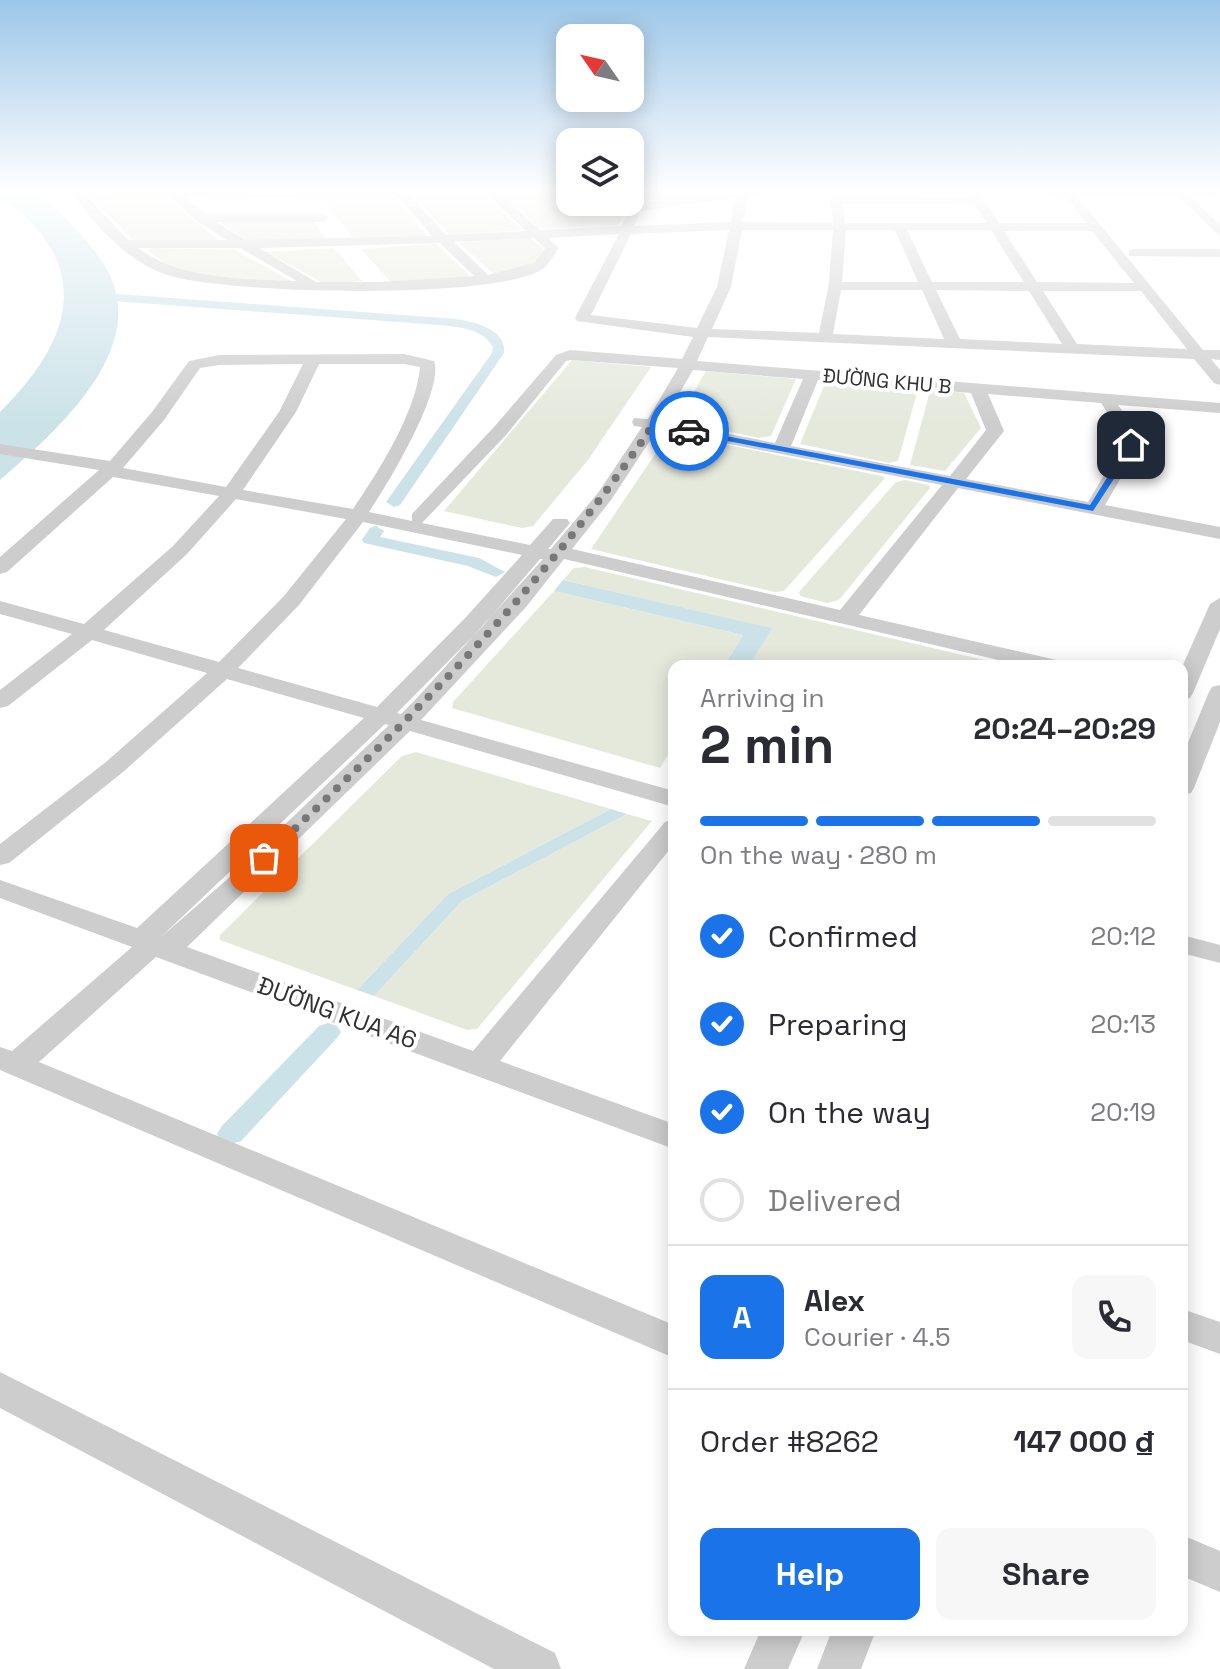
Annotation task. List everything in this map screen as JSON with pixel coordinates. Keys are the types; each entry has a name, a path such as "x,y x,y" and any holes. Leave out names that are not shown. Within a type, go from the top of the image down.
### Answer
{"street":[{"path":"161,268 179,275 236,282 317,287 376,281 485,279 533,268"},
{"path":"283,268 317,287"},
{"path":"473,268 485,279"},
{"path":"610,268 582,318 697,332 1212,351"},
{"path":"668,1339 8,1061 153,945 392,720 489,634 645,423 680,364 728,268"},
{"path":"825,338 837,286 838,268"},
{"path":"919,268 954,343"},
{"path":"1022,268 1072,348"},
{"path":"1128,268 1144,287 1212,351 1220,380"},
{"path":"1147,268 1182,309"},
{"path":"837,286 1144,287"},
{"path":"419,518 563,357 574,355 813,374"},
{"path":"0,568 114,467 158,416 195,364 219,360 411,359 428,364 409,427 362,512 285,606 221,671 110,770 0,857"},
{"path":"0,701 88,632 164,564 236,488 282,423 313,360"},
{"name":"ĐƯỜNG KHU B","path":"781,449 813,374 1220,408"},
{"name":"ĐƯỜNG KHU B","path":"845,618 996,428 977,388"},
{"path":"1093,509 1131,445 1128,431 1106,399"},
{"path":"645,423 1220,533"},
{"path":"0,449 236,488 552,551"},
{"path":"362,512 419,518 1027,660"},
{"path":"1188,679 1220,604"},
{"path":"0,607 668,797"},
{"path":"1188,774 1219,700"},
{"path":"479,1065 668,834"},
{"name":"ĐƯỜNG KUA A6","path":"0,888 668,1135"},
{"path":"1188,946 1220,954"},
{"path":"1188,1326 1220,1338"},
{"path":"0,1389 539,1669"},
{"path":"1188,1558 1220,1572"},
{"path":"766,1669 780,1636"},
{"path":"839,1669 852,1636"}],"shaded area":[{"path":"172,268 267,268 291,281 201,276"},
{"path":"295,268 351,268 362,281 325,284"},
{"path":"378,268 461,268 470,276 391,282"},
{"path":"487,268 519,268 494,274"},
{"path":"572,360 651,367 588,460 533,526 522,528 444,511"},
{"path":"706,371 796,379 771,436 759,438 677,421"},
{"path":"826,381 918,389 898,461 889,463 800,444"},
{"path":"933,389 964,393 981,428 945,471 910,465"},
{"path":"678,435 885,478 784,591 775,592 591,549 666,438"},
{"path":"905,480 929,485 930,488 839,600 827,603 800,596 799,592 896,482"},
{"path":"585,567 984,660 752,660 771,628 563,580 574,568"},
{"path":"554,591 743,635 728,660 668,660 668,755 660,768 452,708 453,702"},
{"path":"416,752 611,809 448,894 357,990 220,940 220,935 402,756"},
{"path":"627,814 652,821 477,1029 467,1030 374,996 462,901"}],"water":[{"path":"59,268 105,268 116,294 117,325 109,355 71,412 0,480 0,412 31,377 54,338 64,295"},
{"path":"563,580 772,628 753,660 728,660 743,635 554,591"},
{"path":"611,809 627,814 462,901 374,996 357,990 448,894"}],"waterway":[{"path":"90,296 439,321 474,326 489,334 499,347 498,353 394,502"},
{"path":"376,531 370,540 473,562 496,572"},
{"path":"231,1134 328,1032"}],"way so far":[{"path":"264,858 403,723 514,606 560,552 653,425 689,431"}],"route":[{"path":"689,431 1093,509 1131,445"}]}
